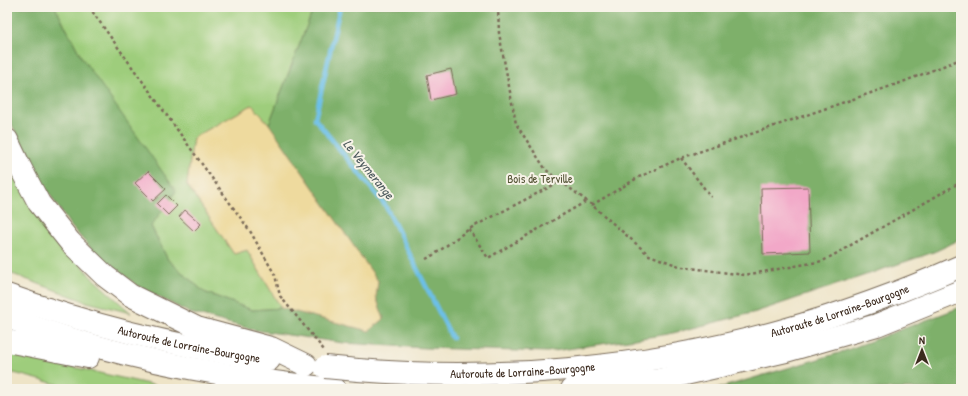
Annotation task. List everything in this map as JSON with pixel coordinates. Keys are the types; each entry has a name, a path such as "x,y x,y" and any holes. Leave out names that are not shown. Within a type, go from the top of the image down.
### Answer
{"highway":[{"path":"7,140 39,203 70,242 105,276 130,294 197,328 271,348 315,366"},
{"name":"Autoroute de Lorraine-Bourgogne","path":"7,295 46,309 148,338 201,349 315,366 434,374 546,370 638,360 701,350 787,329 870,303 961,266"},
{"name":"Autoroute de Lorraine-Bourgogne","path":"572,389 659,380 786,351 877,325 961,291"},
{"name":"Autoroute de Lorraine-Bourgogne","path":"7,317 39,329 131,356 278,384 335,389"},
{"path":"7,341 106,361 131,356"}],"path":[{"path":"89,7 250,231 276,275 280,296 315,338"},
{"path":"498,7 499,33 516,124 546,170 592,205 649,255 682,266 745,275 823,261 961,182"},
{"path":"592,205 639,177 681,158 900,84 961,59"},
{"path":"681,158 711,197"},
{"path":"426,259 435,254 469,228 561,181"},
{"path":"469,228 488,258 587,202"}],"green space":[{"name":"Bois de Terville","path":"7,7 55,7 82,58 176,191 151,226 168,260 204,292 252,310 281,308 369,331 384,319 376,297 378,281 269,124 314,7 961,7 961,239 934,252 756,312 669,334 547,352 425,348 343,343 255,330 190,313 139,287 93,251 70,225 39,178 7,115"},
{"path":"55,7 314,7 269,124 252,105 193,138 187,185 234,254 247,250 281,308 252,310 204,292 168,260 151,226 82,58"},
{"path":"7,160 90,276 131,313 87,302 7,272"},
{"path":"961,307 961,389 716,389 839,353"},
{"path":"7,355 19,355 171,389 75,389 14,373 7,373"}],"sand":[{"path":"252,105 269,124 378,281 376,297 384,319 369,331 281,308 247,250 234,254 187,185 193,138"}],"building":[{"path":"451,69 456,94 431,100 427,75"},
{"path":"148,171 166,189 153,201 135,183"},
{"path":"808,187 810,252 763,254 761,188"},
{"path":"166,195 177,206 168,215 157,204"},
{"path":"185,210 201,224 194,231 179,217"}],"waterway":[{"name":"Le Veymerange","path":"340,7 315,119 385,205 452,338"}]}
